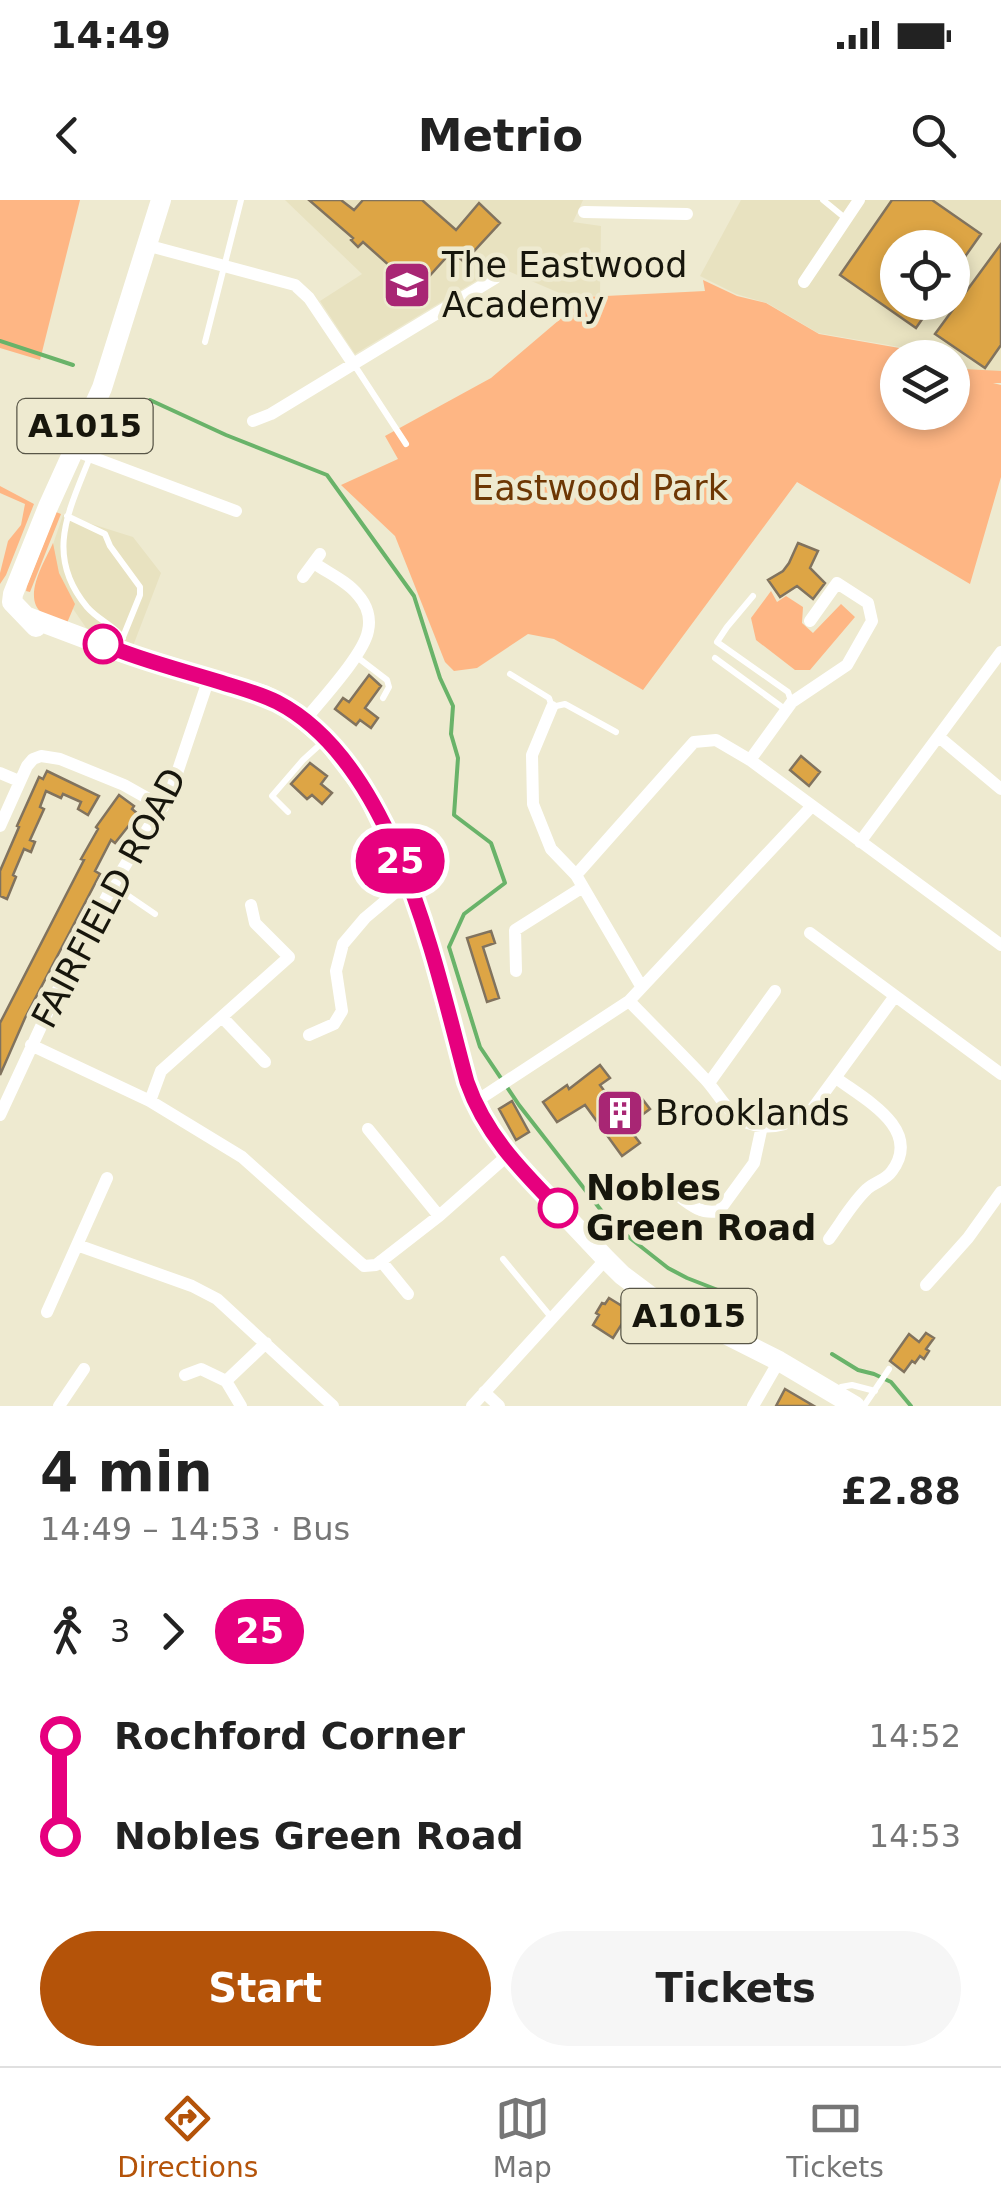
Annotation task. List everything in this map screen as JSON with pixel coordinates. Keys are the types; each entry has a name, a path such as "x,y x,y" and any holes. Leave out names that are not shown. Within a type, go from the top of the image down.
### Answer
{"main road":[{"name":"A1015","path":"159,200 82,453 23,570 12,602 28,618 120,644 264,695 305,720 326,740 365,790 408,881 428,938 467,1082 487,1125 508,1155 635,1286 779,1361 855,1406"}],"street":[{"path":"804,282 858,200"},
{"path":"584,212 651,206 687,214"},
{"path":"146,245 299,287 354,365"},
{"path":"253,421 354,365 495,278"},
{"path":"82,453 236,511"},
{"path":"303,578 317,559 364,603 369,626 355,656 305,720"},
{"path":"750,760 789,706 847,665 872,621 868,602 837,584 810,621"},
{"path":"860,842 1001,652"},
{"name":"FAIRFIELD ROAD","path":"0,1115 113,885 163,806 184,758 209,678"},
{"path":"552,707 532,754 532,804 552,848 580,881 642,986"},
{"path":"939,737 1001,789"},
{"path":"516,971 515,930 580,881 694,742 716,740 750,760 1001,945"},
{"path":"0,826 33,759 50,756 124,785 163,806"},
{"path":"0,773 19,782"},
{"path":"475,1102 629,1000 811,807"},
{"path":"309,1036 334,1024 342,1012 336,972 343,944 365,918 408,881"},
{"path":"150,1101 161,1072 289,958 255,923 251,905"},
{"path":"810,932 1001,1074"},
{"path":"817,961 828,946"},
{"path":"708,1083 760,999 775,992"},
{"path":"629,1000 744,1122 779,1126 798,1120 814,1108 896,996"},
{"path":"222,1017 265,1062"},
{"path":"32,1044 150,1101 242,1157 364,1266 376,1266 508,1155"},
{"path":"829,1239 868,1188 890,1176 901,1157 900,1137 888,1116 836,1078"},
{"path":"672,1191 699,1211 719,1211 754,1163 762,1126"},
{"path":"368,1129 438,1216"},
{"path":"47,1312 107,1178"},
{"path":"926,1285 968,1238 1001,1192"},
{"path":"76,1246 192,1286 217,1299 333,1406"},
{"path":"472,1406 606,1259"},
{"path":"382,1261 408,1294"},
{"path":"226,1382 266,1343"},
{"path":"753,1406 779,1361"},
{"path":"59,1406 84,1369"},
{"path":"185,1375 202,1369 226,1382 241,1406"},
{"path":"484,1392 499,1406"}],"lane":[{"path":"206,342 241,200"},
{"path":"823,200 846,218"},
{"path":"354,365 406,444"},
{"path":"82,453 62,549 72,584 89,610 120,633 120,644"},
{"path":"67,516 105,534 140,587 120,644"},
{"path":"753,596 718,642 788,692 789,706"},
{"path":"355,656 387,680 389,687 384,698"},
{"path":"715,658 789,706"},
{"path":"510,674 549,698 552,707 565,704 616,732"},
{"path":"288,812 272,796 326,740"},
{"path":"113,885 155,914"},
{"path":"503,1259 552,1317"},
{"path":"864,1406 888,1371"},
{"path":"836,1394 841,1387 852,1385 876,1389"}],"shaded area":[{"name":"The Eastwood Academy","path":"285,200 583,200 573,222 601,226 600,296 564,295 499,267 355,354 320,301 362,274"},
{"path":"741,200 1001,200 1001,378 970,372 970,340 880,340 880,344 818,333 767,303 736,294 700,276"},
{"path":"63,515 133,537 161,573 133,646 89,632 60,590 51,550"}],"green space":[{"path":"0,200 80,200 40,360 0,348"},
{"name":"Eastwood Park","path":"703,280 737,296 766,303 819,334 880,345 880,430 970,430 970,369 1001,371 1001,383 993,383 1001,385 1001,477 970,584 797,482 643,690 554,639 528,634 477,668 454,671 445,662 395,536 341,485 398,459 385,436 491,378 565,315 583,314 568,312 566,298 705,291"},
{"path":"0,486 34,504 0,584 8,541 21,525 25,504 0,493"},
{"path":"56,512 61,514 30,592 26,591 27,586"},
{"path":"53,543 59,573 75,604 67,623 43,614 34,599 37,579"},
{"path":"771,591 777,602 786,596 803,607 802,623 813,633 841,604 855,617 810,670 795,670 756,640 751,618"}],"building":[{"path":"309,200 341,200 354,210 363,200 422,200 456,230 479,203 500,223 464,262 452,251 412,302 392,286 401,276 363,242 358,247 353,238"},
{"path":"892,200 932,200 981,234 970,250 970,230 880,230 880,303 840,275"},
{"path":"1001,244 1001,345 985,368 970,358 970,340 944,340 935,334 945,320 970,320 970,286"},
{"path":"905,320 922,320 916,328"},
{"path":"798,543 818,551 810,568 825,583 813,599 797,586 780,597 768,580 783,571"},
{"path":"369,675 381,686 365,708 378,718 371,728 360,720 356,725 335,709 343,698 349,702"},
{"path":"801,756 820,772 809,786 790,770"},
{"path":"310,763 327,776 321,784 332,793 322,804 312,795 307,799 291,784"},
{"path":"47,771 99,796 88,815 78,809 81,802 46,791 40,807 44,809 30,840 35,842 31,852 24,849 7,899 0,896 0,871 39,777 43,779"},
{"path":"119,795 138,814 115,843 111,840 95,871 100,874 25,1018 0,1075 0,1023 84,860 81,859 96,827"},
{"path":"491,931 495,943 483,947 499,998 487,1002 467,938"},
{"name":"Brooklands","path":"600,1065 610,1078 600,1085 618,1110 636,1097 650,1109 627,1126 640,1143 622,1156 585,1105 557,1122 543,1102 567,1085 569,1089"},
{"path":"512,1101 529,1132 516,1140 499,1109"},
{"path":"609,1298 630,1311 613,1338 593,1325 599,1315 596,1313"},
{"path":"926,1333 934,1338 924,1359 920,1356 915,1363 912,1361 904,1372 890,1361 909,1334 919,1342"},
{"path":"785,1389 814,1406 776,1406"}],"waterway":[{"path":"0,341 73,365"},
{"path":"150,400 327,475 414,596 453,706 451,734 458,758 454,815 491,843 505,883 464,914 449,947 480,1047 519,1105 611,1223 668,1268 746,1301"},
{"path":"832,1354 858,1370 891,1382 911,1406"}],"bus line":[{"name":"25","path":"103,644 264,695 305,720 339,754 375,807 406,874 475,1102 508,1155 558,1208"}],"place":[{"name":"The Eastwood Academy","path":"407,285"},
{"name":"Brooklands","path":"620,1113"},
{"name":"Nobles Green Road","path":"558,1208"}]}
